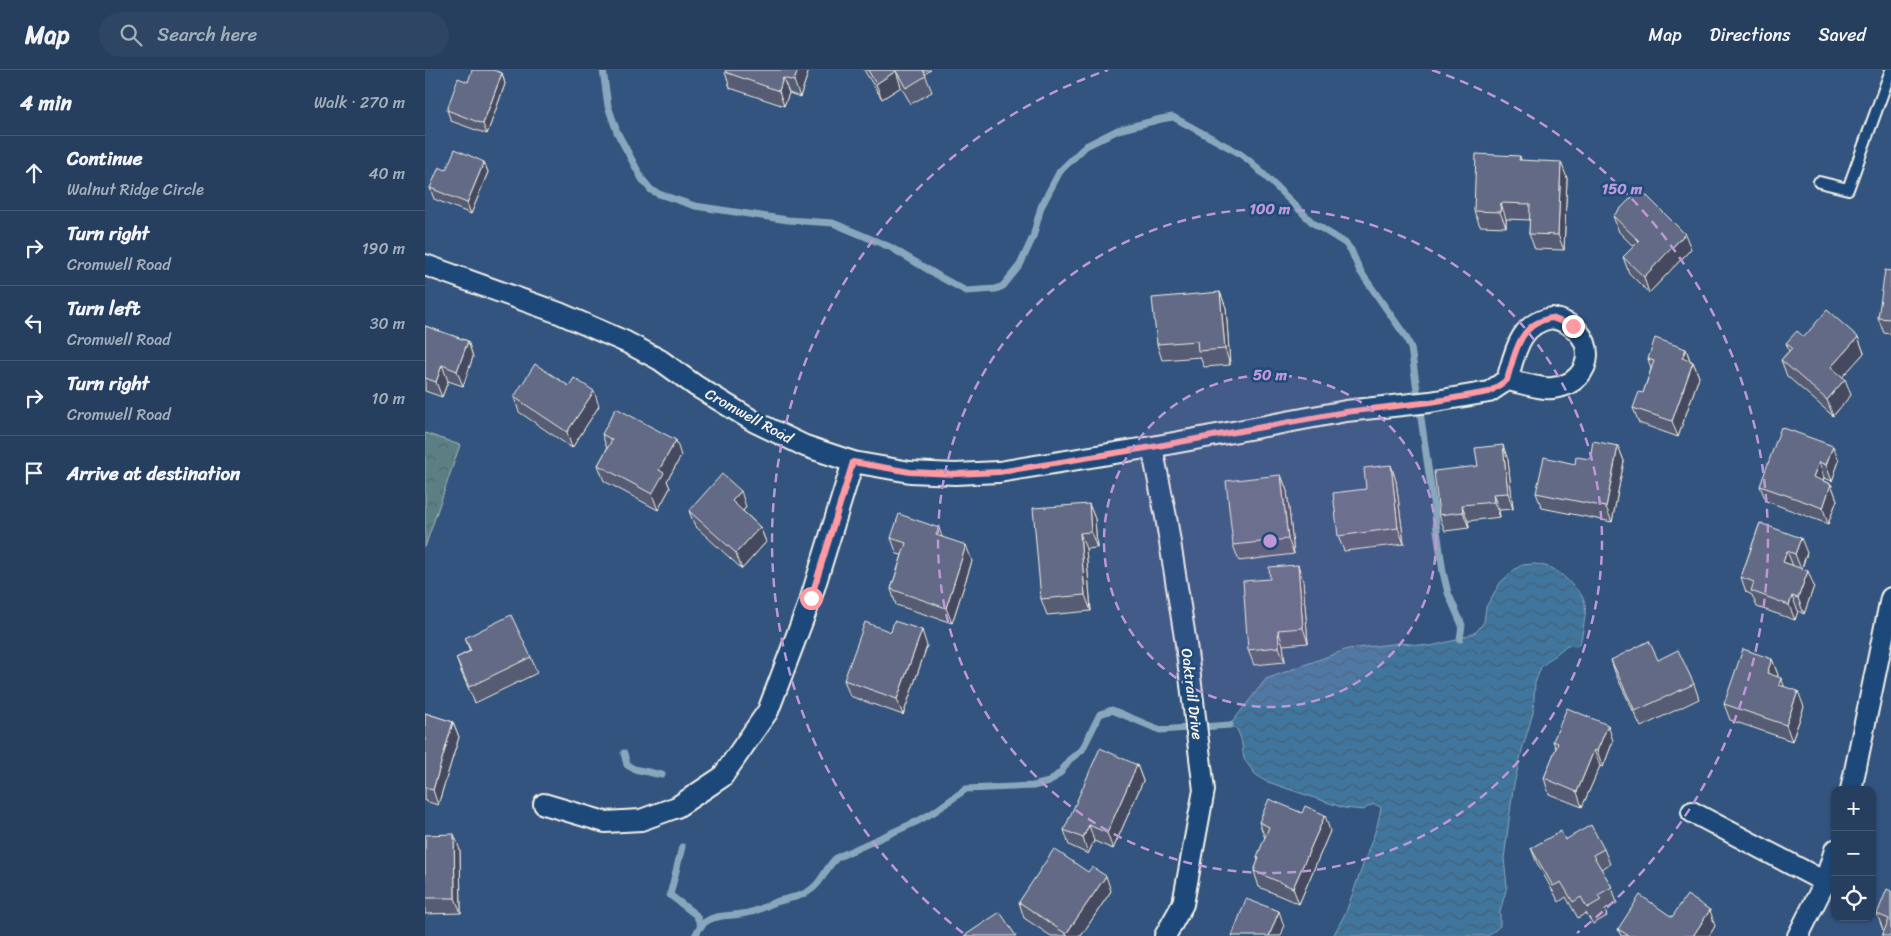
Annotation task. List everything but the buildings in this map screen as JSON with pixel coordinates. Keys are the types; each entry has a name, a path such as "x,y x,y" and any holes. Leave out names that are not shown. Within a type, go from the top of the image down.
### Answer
{"street":[{"name":"Cromwell Road","path":"425,265 559,313 625,342 659,360 696,386 755,422 805,446 853,462 910,472 955,474 999,472 1152,447 1345,412 1431,402 1489,392 1507,380"},
{"name":"Oaktrail Drive","path":"1152,447 1166,517 1204,790 1183,904 1165,936"},
{"path":"544,804 605,822 641,820 677,807 722,777 768,711 811,598 853,462"},
{"path":"1852,786 1891,598"},
{"path":"1692,812 1825,882"},
{"path":"1798,936 1825,882 1831,863"}],"lane":[{"path":"1819,182 1848,189 1891,70"}],"green space":[{"path":"425,433 460,445 425,547"}],"water":[{"path":"1533,564 1550,568 1564,576 1582,596 1585,612 1580,643 1577,646 1567,645 1541,667 1535,683 1533,713 1513,789 1504,859 1507,886 1500,912 1500,926 1488,936 1333,936 1346,912 1377,826 1381,808 1374,805 1364,810 1344,808 1265,781 1255,774 1244,759 1241,739 1237,729 1230,725 1266,679 1348,649 1401,643 1431,646 1460,639 1476,632 1484,622 1486,607 1500,583 1515,569 1522,565"}],"waterway":[{"path":"603,70 608,106 617,132 642,179 651,190 695,206 788,220 833,223 890,247 966,291 996,289 1003,286 1020,265 1033,237 1041,207 1060,171 1086,146 1118,130 1173,117 1239,153 1252,163 1313,223 1345,243 1351,250 1360,271 1406,337 1411,348 1443,572 1448,593 1462,625 1460,639"},
{"path":"695,936 700,928 712,918 754,911 808,892 817,884 832,862 838,857 918,821 966,789 1033,786 1049,782 1061,772 1069,760 1082,750 1100,714 1112,710 1160,730 1230,725"},
{"path":"624,753 627,765 634,769 662,775"},
{"path":"682,847 670,895 696,915 701,925"}],"route":[{"path":"811,598 853,462 910,472 955,474 999,472 1152,447 1345,412 1431,402 1489,392 1507,380 1522,335 1532,325 1547,318 1552,318 1560,319 1573,326"}]}
